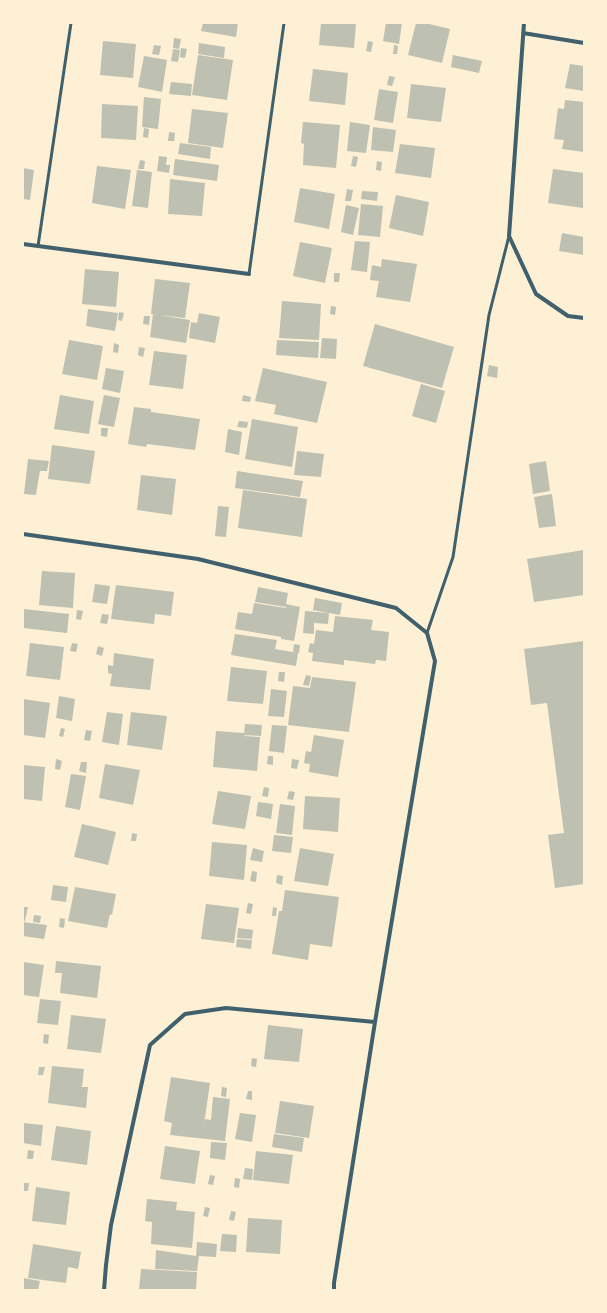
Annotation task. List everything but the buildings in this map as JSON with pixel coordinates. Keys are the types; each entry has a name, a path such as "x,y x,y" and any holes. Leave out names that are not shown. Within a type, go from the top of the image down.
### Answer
{"street":[{"path":"524,23 509,236 536,294 568,316 584,318"},
{"path":"523,33 584,43"},
{"path":"23,244 248,274"},
{"path":"23,534 198,559 396,608 427,633 435,661 375,1022 334,1290"},
{"path":"104,1290 111,1225 150,1045 185,1014 226,1008 375,1022"}],"lane":[{"path":"38,246 71,23"},
{"path":"248,274 284,23"},
{"path":"427,633 453,557 489,315 509,236"}]}
